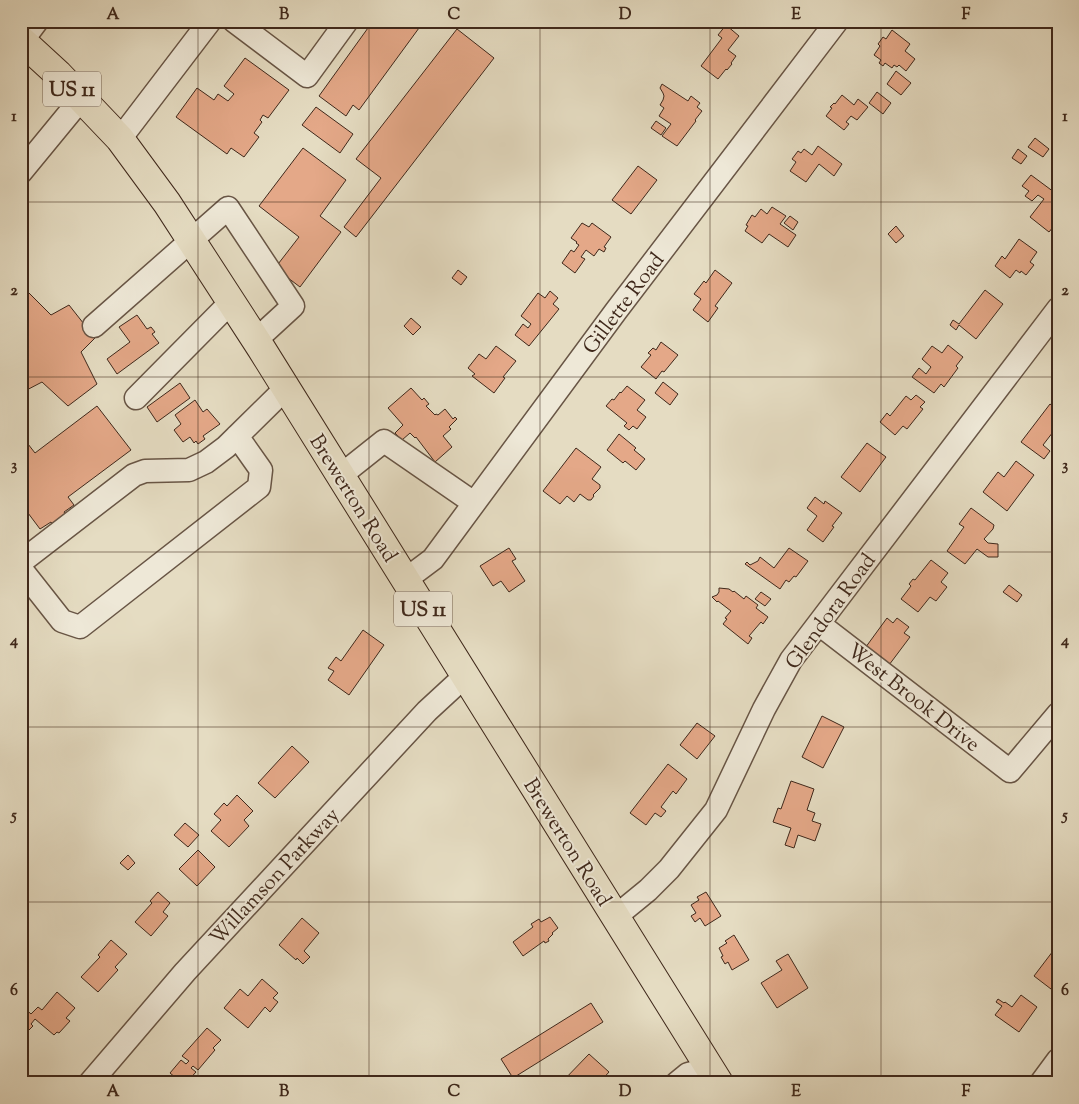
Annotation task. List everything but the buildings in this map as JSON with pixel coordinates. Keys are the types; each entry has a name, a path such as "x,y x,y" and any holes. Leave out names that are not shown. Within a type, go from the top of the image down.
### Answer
{"main road":[{"name":"Brewerton Road","path":"27,34 58,74 120,139 168,203 256,340 715,1075"}],"street":[{"path":"120,139 210,21"},
{"path":"234,21 307,76 339,24"},
{"name":"Gillette Road","path":"405,580 433,558 616,311 837,21"},
{"path":"21,172 81,99"},
{"path":"94,326 228,208 293,306 256,340"},
{"path":"136,398 231,302"},
{"name":"Glendora Road","path":"615,917 648,890 669,869 716,810 764,709 791,660 1058,309"},
{"path":"21,562 134,475 145,471 189,470 206,462 226,447 286,388"},
{"path":"21,569 62,621 80,627 259,488 261,470 237,436"},
{"path":"340,476 384,441 474,503"},
{"name":"West Brook Drive","path":"819,624 1010,771 1058,714"},
{"name":"Willamson Parkway","path":"90,1083 185,972 427,711 465,676"},
{"path":"1040,1083 1058,1060"},
{"path":"677,1083 688,1074 715,1075"}]}
